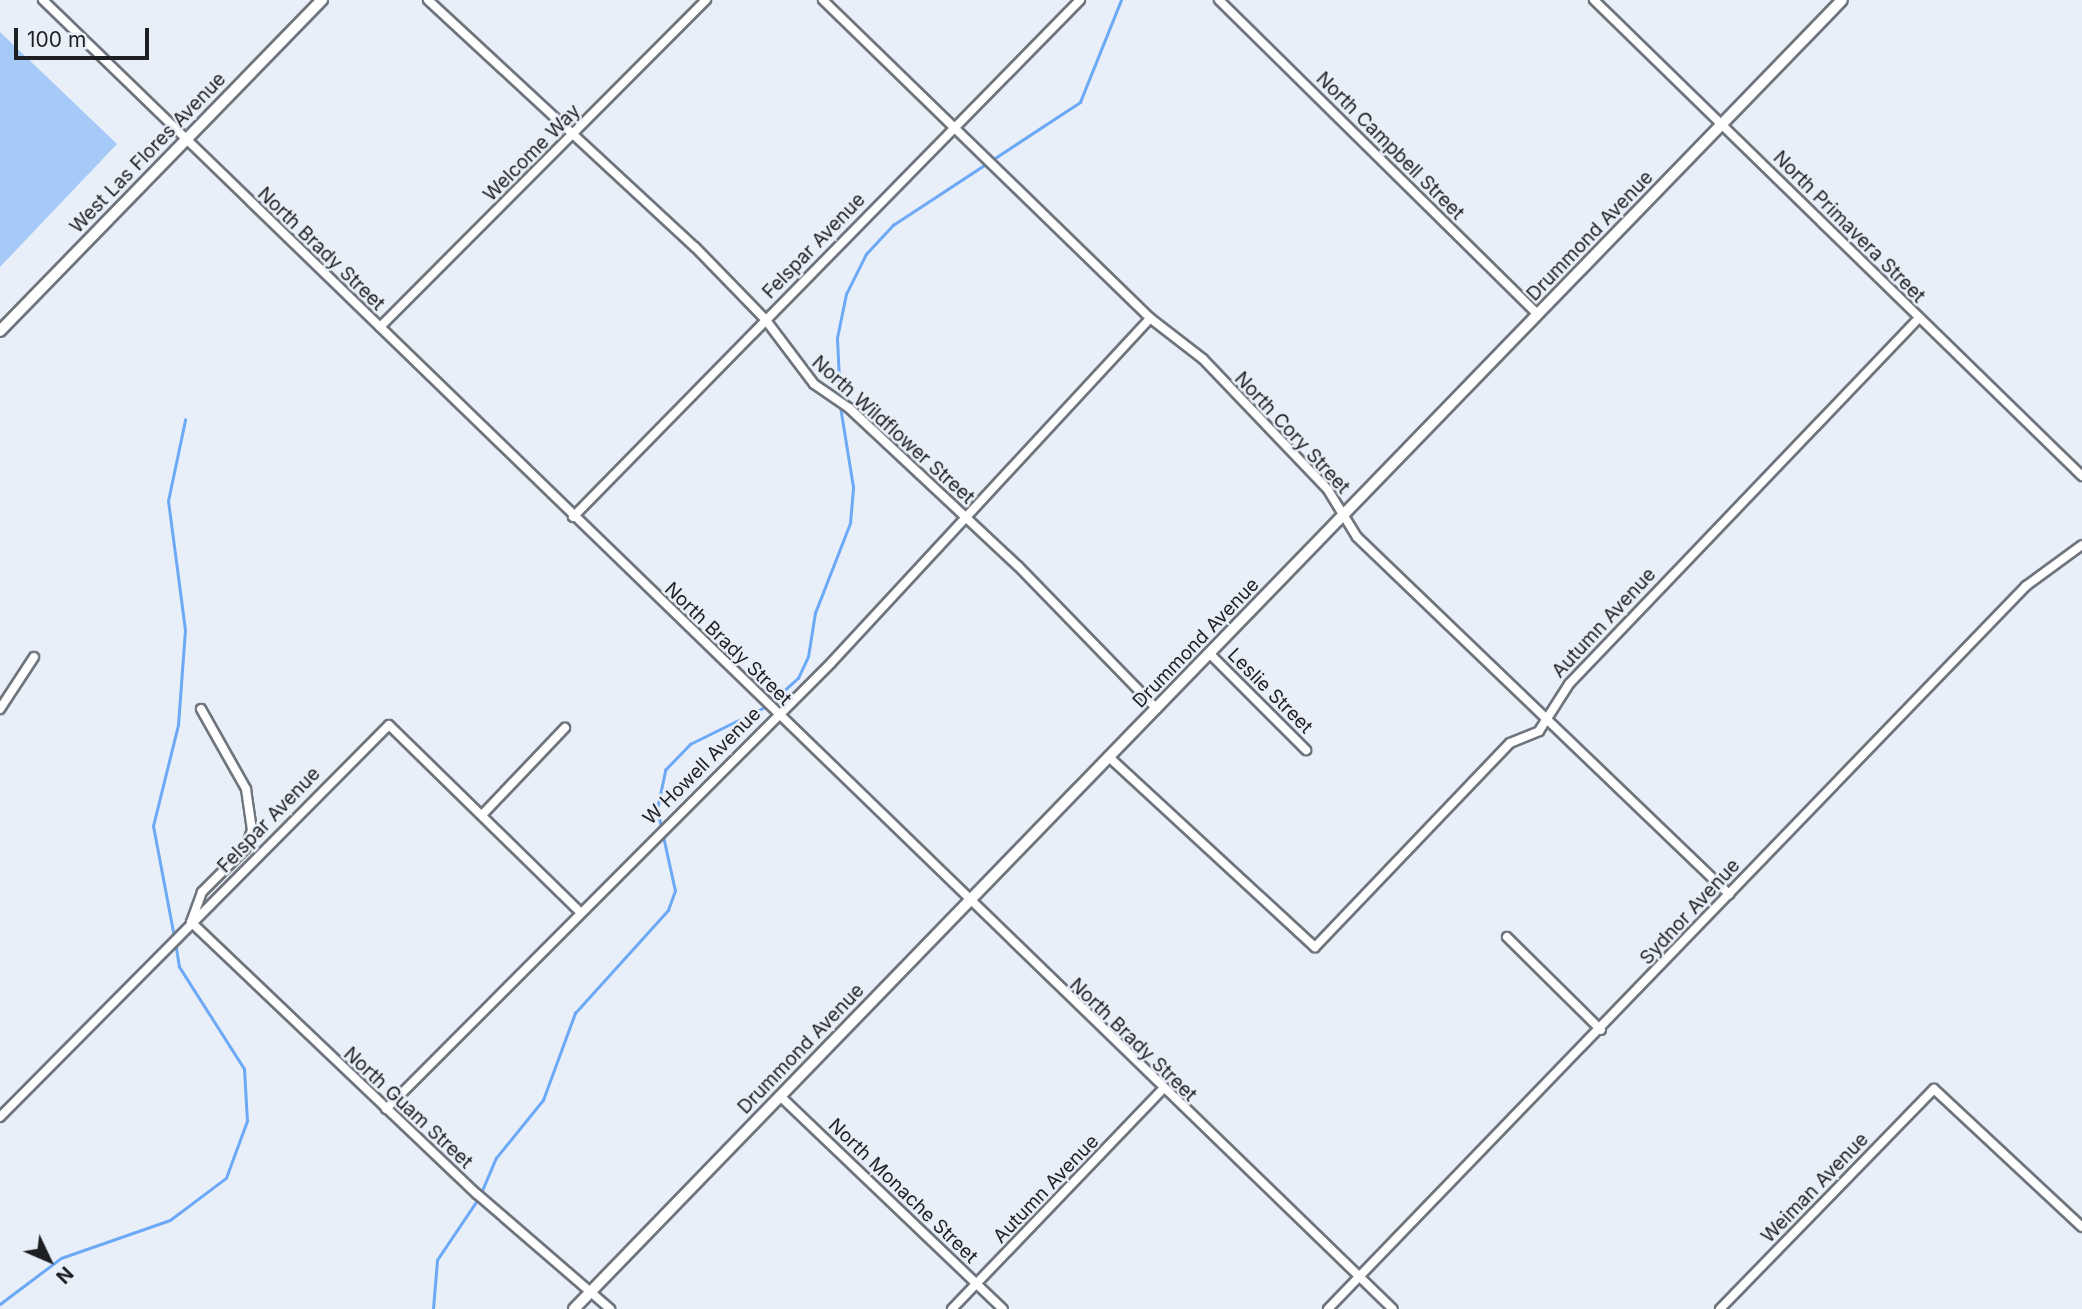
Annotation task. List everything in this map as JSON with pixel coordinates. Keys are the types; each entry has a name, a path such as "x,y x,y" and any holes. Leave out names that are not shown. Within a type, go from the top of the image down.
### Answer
{"street":[{"name":"North Brady Street","path":"43,0 967,901 1393,1309"},
{"name":"West Las Flores Avenue","path":"0,331 322,0"},
{"name":"North Wildflower Street","path":"428,0 765,319 814,384 849,408 966,518 1157,709"},
{"name":"Welcome Way","path":"380,327 706,0"},
{"name":"North Cory Street","path":"823,0 1150,318 1203,359 1344,514 1374,554 1729,894"},
{"name":"Felspar Avenue","path":"573,517 1080,0"},
{"name":"North Campbell Street","path":"1219,0 1538,315"},
{"name":"North Primavera Street","path":"1594,0 2082,476"},
{"name":"Drummond Avenue","path":"573,1309 1842,0"},
{"name":"W Howell Avenue","path":"386,1109 578,910 777,714 966,518 1150,318"},
{"name":"Autumn Avenue","path":"1110,758 1315,947 1510,743 1549,719 1569,684 1919,318"},
{"name":"Sydnor Avenue","path":"1328,1309 1601,1030 2026,586 2082,545"},
{"name":"Leslie Street","path":"1210,654 1306,750"},
{"path":"0,709 34,657"},
{"path":"191,922 202,892 245,849 252,830 246,789 201,709"},
{"name":"Felspar Avenue","path":"2,1112 389,725 482,814"},
{"path":"565,728 482,814 578,910"},
{"name":"North Guam Street","path":"191,922 386,1109 592,1290 610,1309"},
{"path":"1507,937 1601,1030"},
{"name":"Weiman Avenue","path":"1720,1309 1934,1088 2082,1227"},
{"name":"Autumn Avenue","path":"952,1309 1162,1090"},
{"name":"North Monache Street","path":"780,1096 1003,1309"}],"shaded area":[{"path":"0,32 117,144 0,267"}],"waterway":[{"path":"840,400 837,338 846,294 866,254 893,225 1080,102 1121,0"},
{"path":"481,1193 496,1158 543,1100 575,1013 668,910 675,891 657,809 665,770 690,744 767,706 798,678 808,657 815,613 850,523 853,487 840,407"},
{"path":"174,937 153,826 178,725 185,630 168,501 185,420"},
{"path":"0,1304 61,1258 170,1220 226,1178 247,1121 244,1069 179,967 175,943"},
{"path":"433,1309 437,1260 478,1199"}]}
